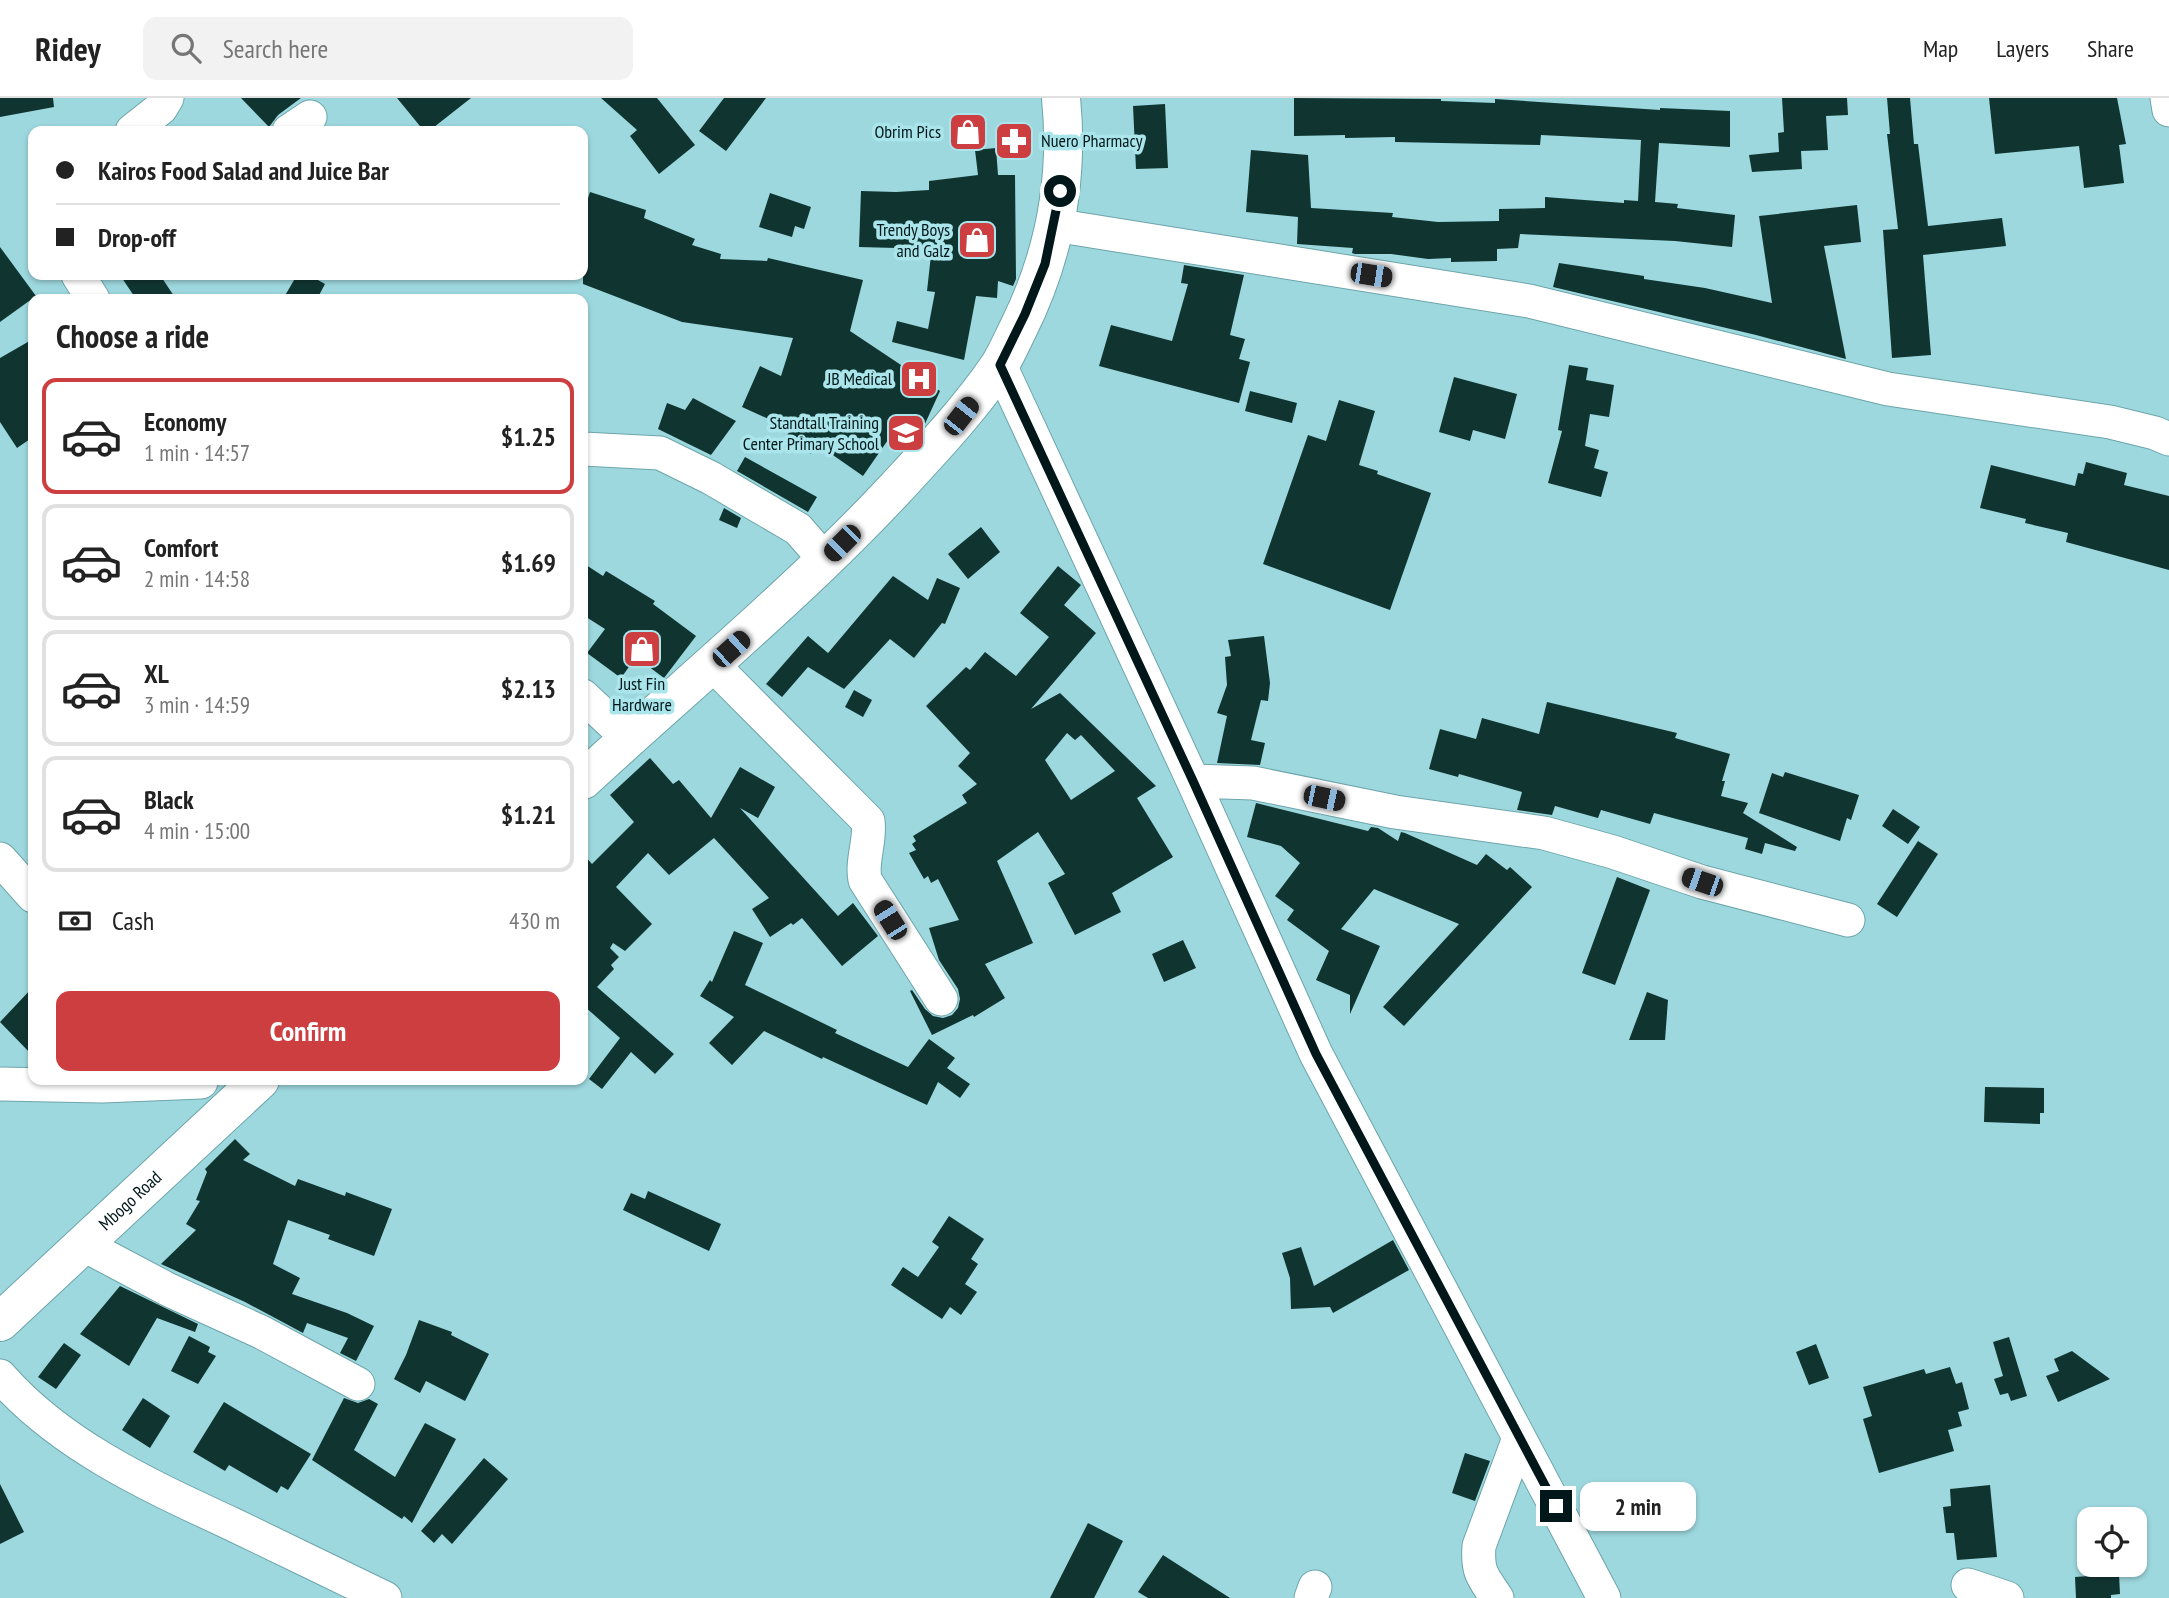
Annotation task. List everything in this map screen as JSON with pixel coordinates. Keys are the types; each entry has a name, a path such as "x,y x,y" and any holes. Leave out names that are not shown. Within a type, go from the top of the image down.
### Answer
{"main road":[{"path":"588,774 768,616 825,560 948,432 1000,365 1045,264 1054,225 1063,167 1064,128 1060,98"},
{"name":"Mbogo Road","path":"0,1322 255,1085"}],"street":[{"path":"139,126 162,108 167,98"},
{"path":"2166,98 2169,110"},
{"path":"1054,225 1529,301 1888,389 2110,422 2169,439"},
{"path":"1000,365 1316,1054 1604,1598"},
{"path":"588,449 660,453 711,478 798,529 825,560"},
{"path":"713,665 867,821 869,829 863,870 865,880 941,999"},
{"path":"588,701 628,739"},
{"path":"1193,781 1253,783 1395,812 1544,832 1702,882 1848,920"},
{"path":"0,859 28,890"},
{"path":"0,1084 28,1085"},
{"path":"51,1085 122,1085"},
{"path":"204,1085 230,1108"},
{"path":"84,1245 169,1290 261,1332 358,1384"},
{"path":"0,1376 12,1391 65,1435 126,1473 385,1598"},
{"path":"1497,1598 1481,1576 1478,1565 1479,1546 1519,1438"},
{"path":"1968,1585 2007,1598"}],"building":[{"path":"0,98 53,98 54,107 0,117"},
{"path":"241,98 301,98 278,115 268,126"},
{"path":"397,98 471,98 435,126 420,126"},
{"path":"601,98 657,98 695,145 659,174 630,136 637,130"},
{"path":"724,98 766,98 726,151 699,131"},
{"path":"1294,98 1441,99 1495,103 1495,99 1660,110 1730,111 1730,147 1659,143 1655,202 1678,204 1677,208 1735,215 1732,247 1675,241 1520,234 1518,248 1497,249 1497,261 1451,262 1451,258 1355,254 1352,253 1353,248 1297,244 1298,217 1246,212 1251,150 1308,155 1311,208 1393,213 1392,217 1438,222 1499,221 1499,209 1545,208 1545,197 1624,203 1624,200 1638,201 1641,140 1541,135 1540,145 1395,142 1395,137 1345,138 1345,135 1294,136"},
{"path":"1782,98 1847,98 1848,115 1826,116 1828,150 1801,151 1802,169 1752,172 1749,155 1779,152 1778,133 1784,132"},
{"path":"1887,98 1910,98 1914,144 1918,144 1928,226 2002,218 2006,246 1923,255 1931,355 1892,358 1883,230 1898,229 1887,134 1890,134"},
{"path":"1989,98 2117,98 2126,144 2119,145 2124,183 2084,188 2079,146 1995,154"},
{"path":"1165,104 1168,168 1136,169 1133,106"},
{"path":"996,148 998,175 1015,175 1016,279 1013,286 998,281 997,298 976,296 964,360 892,342 897,321 928,329 935,292 927,291 932,246 859,247 861,191 929,190 929,181 978,175 975,150"},
{"path":"590,192 646,210 644,218 695,239 692,245 721,254 720,259 767,261 768,258 863,280 850,331 940,391 924,426 917,432 899,424 863,476 817,444 811,454 785,439 791,429 742,407 760,366 781,376 793,338 682,322 583,284 583,280 588,280"},
{"path":"770,193 811,207 804,229 795,226 792,237 759,227"},
{"path":"1857,205 1861,242 1824,246 1846,359 1553,287 1559,263 1644,276 1644,279 1705,288 1772,303 1759,216"},
{"path":"0,247 35,294 28,294 28,302 0,322"},
{"path":"1184,265 1244,275 1230,335 1245,339 1239,359 1250,362 1239,403 1099,366 1111,325 1172,341 1188,284 1181,283"},
{"path":"123,280 163,280 173,294 133,294"},
{"path":"294,280 318,280 325,284 320,294 286,294"},
{"path":"28,342 28,440 17,448 0,422 0,358"},
{"path":"1569,365 1588,368 1586,380 1614,385 1609,417 1590,414 1585,446 1599,450 1594,468 1608,472 1601,497 1548,483 1562,431 1558,430"},
{"path":"1454,377 1517,394 1505,439 1473,430 1470,441 1439,432"},
{"path":"1250,391 1297,403 1292,423 1245,411"},
{"path":"693,398 736,421 711,455 658,429 667,403 685,410"},
{"path":"1339,400 1375,411 1359,465 1431,493 1390,610 1263,564 1308,435 1326,441"},
{"path":"745,457 817,497 808,512 737,471"},
{"path":"2086,462 2127,473 2124,485 2169,496 2169,570 2066,542 2068,533 2025,523 2026,519 1980,508 1991,465 2075,486 2078,473 2083,474"},
{"path":"724,508 741,518 737,528 719,520"},
{"path":"981,527 1000,552 968,579 948,554"},
{"path":"588,566 603,576 606,571 655,601 653,604 696,636 664,678 636,657 621,678 588,654 605,629 588,618"},
{"path":"1058,566 1081,585 1064,605 1096,633 1031,709 1060,693 1156,786 1137,798 1173,857 1112,893 1121,912 1075,935 1048,883 1065,874 1038,832 997,861 1033,943 985,964 1005,998 974,1017 973,1015 932,1035 910,991 912,990 933,1016 943,1018 952,1015 958,1008 958,989 939,960 929,928 959,920 938,879 931,883 928,876 924,879 909,853 916,850 912,844 916,841 913,836 967,803 962,795 977,784 958,766 970,753 926,706 966,667 970,670 985,652 1016,676 1049,637 1020,613","holes":["1067,733 1075,740 1081,735 1115,771 1071,800 1045,760"]},
{"path":"893,576 928,600 937,578 960,588 945,624 942,623 914,658 890,639 844,689 808,667 782,697 766,684 808,636 828,653"},
{"path":"1264,636 1270,683 1268,701 1261,700 1251,740 1265,743 1260,765 1217,763 1227,716 1217,713 1227,685 1225,657 1231,656 1228,640"},
{"path":"854,690 872,700 863,717 845,707"},
{"path":"1547,702 1677,733 1675,738 1730,754 1722,781 1725,781 1721,796 1748,803 1743,813 1797,847 1795,851 1765,843 1762,854 1745,849 1748,838 1654,813 1650,824 1601,810 1598,818 1555,806 1552,815 1517,810 1522,792 1459,774 1458,777 1429,769 1440,729 1476,739 1482,718 1539,734"},
{"path":"650,758 673,784 679,780 711,818 740,767 775,787 758,818 740,808 838,916 853,903 878,936 842,966 802,918 770,937 752,909 769,898 714,838 669,875 648,853 616,887 652,924 625,951 613,943 610,948 619,957 611,965 614,969 597,987 674,1054 655,1074 631,1052 602,1089 589,1079 620,1038 588,1009 588,860 592,864 634,822 610,795"},
{"path":"1785,772 1859,795 1851,820 1847,818 1840,841 1759,813 1772,773 1783,777"},
{"path":"1256,803 1368,831 1371,827 1378,828 1398,841 1401,832 1405,833 1477,865 1486,854 1507,870 1510,867 1532,887 1404,1026 1383,1007 1459,924 1374,889 1341,929 1380,946 1350,1014 1350,995 1316,980 1329,951 1287,920 1294,910 1275,896 1300,863 1281,846 1247,837"},
{"path":"1893,809 1920,827 1908,844 1882,826"},
{"path":"1918,841 1938,854 1897,917 1877,904"},
{"path":"1617,877 1650,890 1615,985 1582,973"},
{"path":"734,931 763,943 745,985 837,1030 835,1033 908,1067 929,1039 955,1058 947,1068 970,1084 960,1098 938,1082 927,1105 764,1031 732,1065 709,1043 734,1017 700,996 710,980 712,982"},
{"path":"1183,940 1196,968 1164,982 1152,954"},
{"path":"28,992 28,1051 0,1022"},
{"path":"1647,992 1668,1000 1665,1040 1629,1040"},
{"path":"1985,1087 2044,1088 2044,1113 2040,1113 2040,1124 1984,1122"},
{"path":"235,1139 250,1154 243,1160 295,1186 298,1179 345,1196 346,1192 392,1209 374,1256 328,1239 330,1235 288,1220 273,1264 300,1278 292,1294 347,1313 374,1326 356,1361 340,1353 348,1338 307,1323 303,1333 245,1302 161,1264 196,1230 186,1224 200,1201 196,1200 207,1172 205,1169"},
{"path":"648,1191 721,1224 709,1251 623,1210 631,1193 645,1199"},
{"path":"949,1216 984,1239 971,1259 978,1264 965,1284 977,1292 961,1315 950,1307 942,1319 891,1285 903,1267 918,1277 939,1247 932,1242"},
{"path":"1393,1240 1409,1270 1333,1313 1330,1307 1291,1309 1290,1278 1282,1253 1301,1247 1314,1286"},
{"path":"120,1286 198,1324 195,1332 157,1318 129,1366 80,1334"},
{"path":"419,1320 452,1332 451,1335 489,1354 465,1401 426,1381 420,1393 394,1379"},
{"path":"189,1336 210,1347 208,1352 216,1356 198,1384 171,1371"},
{"path":"2009,1337 2027,1396 2011,1401 2008,1393 2000,1395 1994,1379 2003,1376 1993,1342"},
{"path":"64,1343 81,1355 56,1389 38,1377"},
{"path":"1816,1344 1829,1378 1809,1385 1796,1352"},
{"path":"2072,1351 2110,1379 2058,1402 2046,1376 2059,1371 2054,1359"},
{"path":"1950,1367 1956,1384 1962,1382 1969,1409 1958,1412 1962,1426 1948,1430 1954,1451 1879,1473 1863,1419 1872,1416 1863,1387 1924,1369 1926,1374"},
{"path":"143,1398 170,1416 150,1448 122,1430"},
{"path":"344,1398 358,1403 369,1399 378,1404 354,1450 395,1477 425,1423 456,1439 412,1523 312,1460"},
{"path":"224,1402 311,1454 288,1490 281,1486 277,1493 229,1465 225,1471 193,1452"},
{"path":"1465,1453 1490,1461 1475,1501 1452,1493"},
{"path":"484,1458 508,1479 452,1544 442,1534 434,1543 421,1531"},
{"path":"0,1484 24,1532 0,1544"},
{"path":"1990,1485 1997,1557 1957,1560 1954,1533 1946,1533 1943,1507 1951,1506 1950,1489"},
{"path":"1088,1523 1123,1541 1094,1598 1050,1598"},
{"path":"1163,1555 1230,1598 1148,1598 1138,1592"},
{"path":"2075,1577 2119,1577 2120,1594 2111,1595 2111,1598 2076,1598"}],"place":[{"name":"Obrim Pics","path":"968,132"},
{"name":"Nuero Pharmacy","path":"1014,141"},
{"name":"Trendy Boys and Galz","path":"977,240"},
{"name":"JB Medical","path":"919,379"},
{"name":"Standtall Training Center Primary School","path":"906,433"},
{"name":"Just Fin Hardware","path":"642,649"}],"route":[{"path":"1060,191 1045,264 1000,365 1316,1054 1556,1506"}]}
